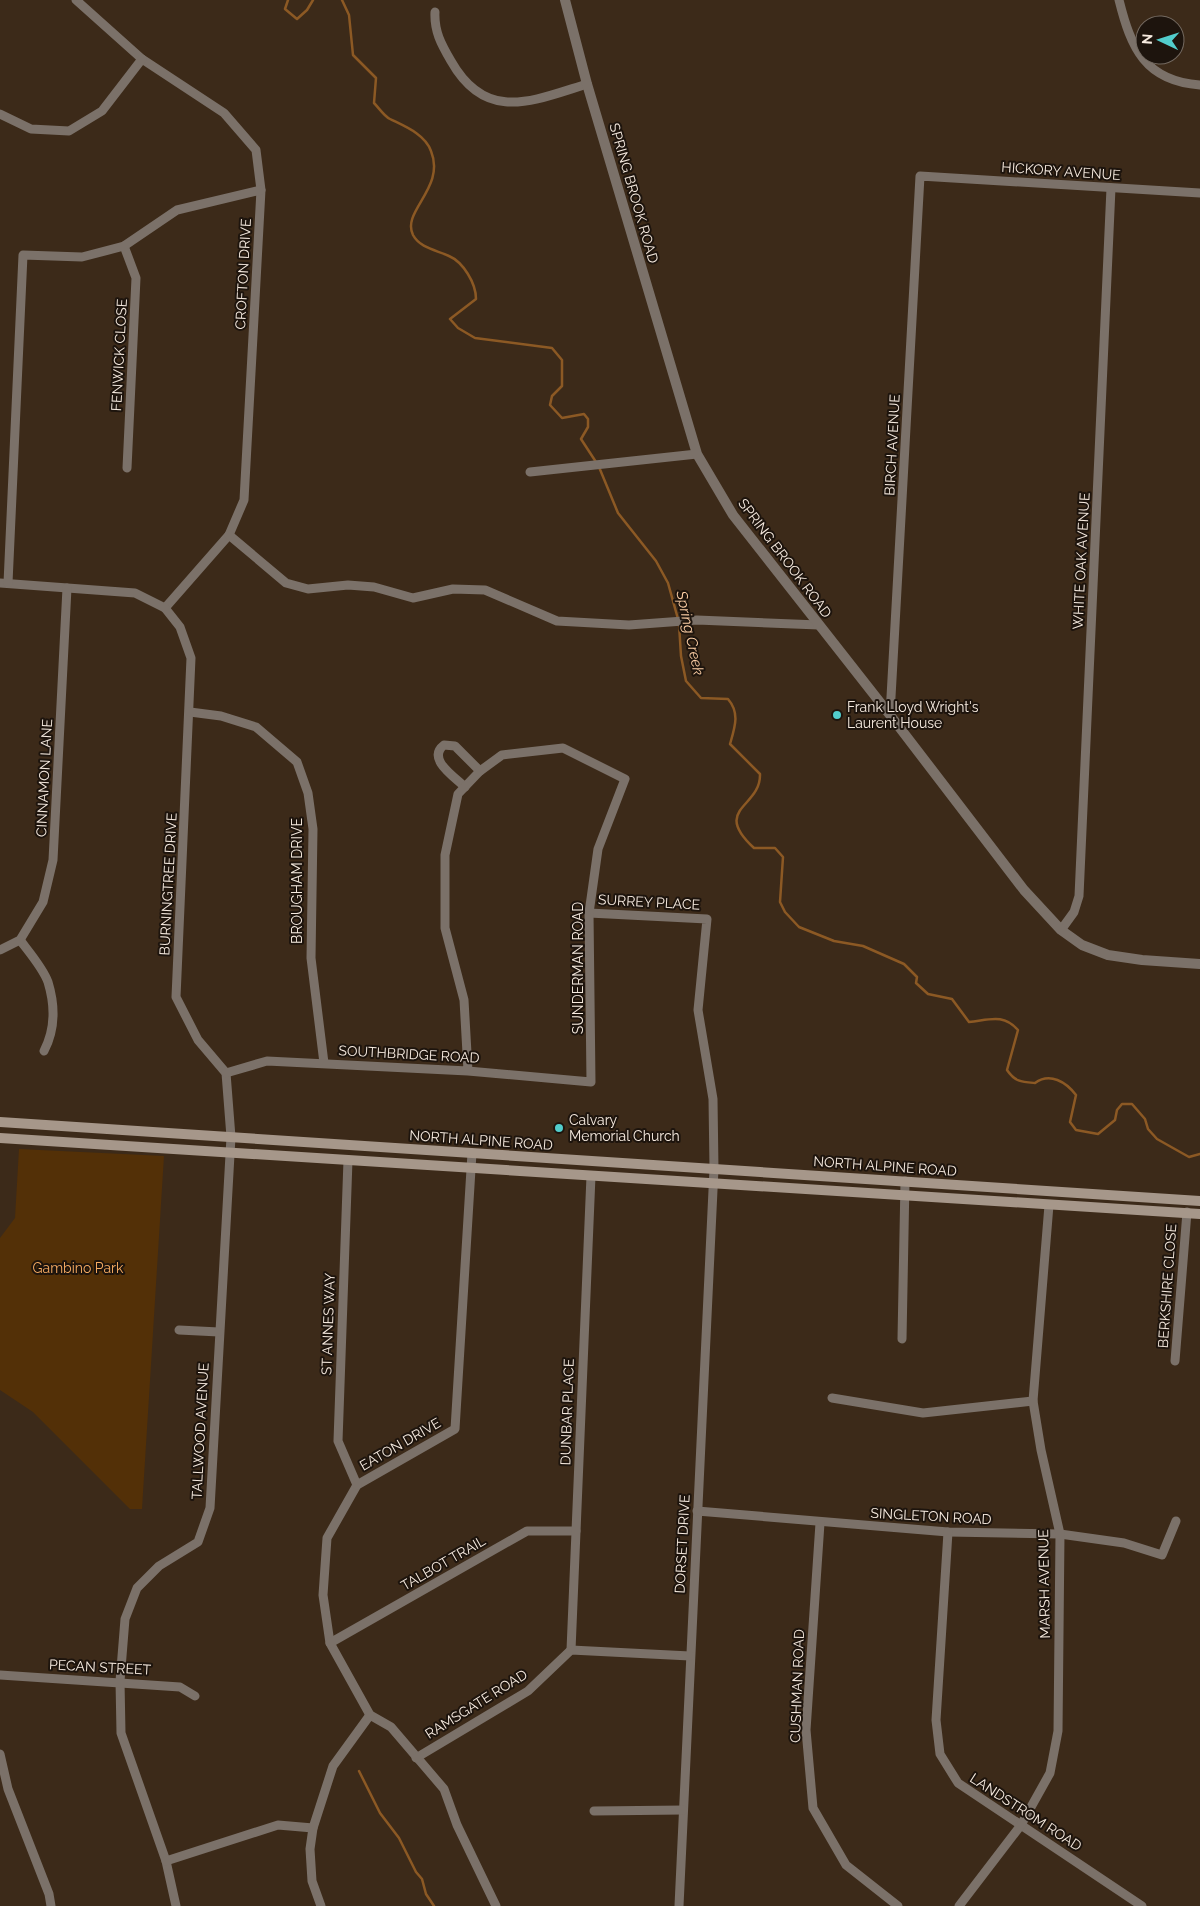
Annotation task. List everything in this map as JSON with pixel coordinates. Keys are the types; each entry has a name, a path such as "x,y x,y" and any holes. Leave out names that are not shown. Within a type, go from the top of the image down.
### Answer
{"main road":[{"name":"NORTH ALPINE ROAD","path":"0,1122 1200,1201"},
{"name":"NORTH ALPINE ROAD","path":"0,1138 906,1197 1200,1214"}],"street":[{"name":"CROFTON DRIVE","path":"76,0 142,60 224,113 256,150 261,190 244,500 229,536 165,608"},
{"name":"SPRING BROOK ROAD","path":"565,0 587,84 697,454 733,515 890,714 1024,890 1061,930 1082,946 1108,955 1142,960 1200,964"},
{"path":"1119,0 1126,29 1138,54 1144,61 1164,76 1188,84 1200,85"},
{"path":"435,12 434,28 459,76 476,93 495,102 533,101 587,84"},
{"path":"0,114 31,129 69,131 102,110 142,60"},
{"name":"HICKORY AVENUE","path":"920,176 1200,193"},
{"name":"BIRCH AVENUE","path":"890,714 920,176"},
{"name":"WHITE OAK AVENUE","path":"1061,930 1074,912 1079,896 1112,188"},
{"path":"165,608 135,593 4,583 23,256 82,257 124,246 178,210 261,190"},
{"name":"FENWICK CLOSE","path":"124,246 136,278 127,468"},
{"path":"530,472 697,454"},
{"path":"229,536 286,583 308,589 348,586 374,587 413,598 453,590 485,590 557,621 630,625 697,620 819,625"},
{"name":"CINNAMON LANE","path":"20,940 43,902 53,860 68,588"},
{"name":"BURNINGTREE DRIVE","path":"165,608 180,628 192,658 176,997 198,1040 226,1073"},
{"name":"BROUGHAM DRIVE","path":"190,712 221,716 256,727 297,762 308,792 313,829 311,958 324,1063"},
{"path":"465,787 441,765 438,756 441,747 444,744 455,746 480,771"},
{"name":"SUNDERMAN ROAD","path":"468,1071 464,1000 444,928 445,854 458,794 480,771 502,755 563,748 625,779 598,849 589,913 591,1082"},
{"name":"SURREY PLACE","path":"589,913 707,919"},
{"name":"DORSET DRIVE","path":"679,1906 711,1184 714,1169 713,1099 698,1010 707,919"},
{"path":"0,950 20,940 48,981 53,1010 51,1037 44,1051"},
{"name":"SOUTHBRIDGE ROAD","path":"226,1073 267,1061 468,1071 591,1082"},
{"path":"226,1073 231,1137 229,1152"},
{"name":"TALLWOOD AVENUE","path":"176,1906 166,1860 121,1733 120,1681 125,1619 137,1588 159,1566 198,1542 210,1508 229,1152"},
{"name":"EATON DRIVE","path":"370,1715 330,1644 322,1595 327,1538 357,1485 455,1429 472,1153"},
{"name":"ST ANNES WAY","path":"348,1160 338,1440 357,1485"},
{"name":"DUNBAR PLACE","path":"571,1650 591,1176"},
{"path":"902,1339 906,1181"},
{"name":"MARSH AVENUE","path":"959,1906 1021,1825 1050,1773 1058,1731 1060,1534 1041,1450 1033,1401 1049,1206"},
{"name":"BERKSHIRE CLOSE","path":"1175,1361 1186,1212"},
{"path":"179,1330 219,1332"},
{"path":"832,1398 923,1413 1033,1401"},
{"name":"SINGLETON ROAD","path":"698,1511 948,1532 1060,1534 1124,1543 1162,1555 1176,1521"},
{"name":"CUSHMAN ROAD","path":"820,1522 806,1730 813,1808 846,1864 898,1906"},
{"name":"TALBOT TRAIL","path":"330,1644 527,1531 576,1531"},
{"name":"LANDSTROM ROAD","path":"948,1532 936,1720 940,1754 958,1783 1142,1906"},
{"path":"571,1650 690,1656"},
{"name":"RAMSGATE ROAD","path":"416,1758 528,1691 571,1650"},
{"name":"PECAN STREET","path":"0,1676 120,1681 180,1686 195,1696"},
{"path":"321,1906 312,1882 310,1849 313,1828 333,1766 370,1715 391,1726 444,1789 457,1825 496,1906"},
{"path":"0,1754 8,1789 49,1894 51,1906"},
{"path":"594,1810 683,1810"},
{"path":"166,1860 278,1824 313,1828"}],"green space":[{"name":"Gambino Park","path":"19,1149 164,1156 142,1509 130,1509 33,1412 0,1390 0,1238 15,1218"}],"waterway":[{"name":"Spring Creek","path":"288,0 285,9 297,19 307,10 313,0"},
{"name":"Spring Creek","path":"342,0 349,15 353,55 376,78 374,103 388,118 419,135 431,151 434,164 433,176 429,188 413,217 411,226 413,235 420,243 449,256 459,263 468,274 474,286 476,299 450,319 458,328 475,338 552,348 562,360 562,386 552,396 550,405 562,418 584,414 588,419 588,427 581,439 596,462"},
{"name":"Spring Creek","path":"599,467 618,513 656,561 668,583 678,619"},
{"name":"Spring Creek","path":"679,624 681,656 686,681 701,698 728,699 732,704 735,726 730,744 760,774 758,785 737,816 737,824 742,835 754,848 775,848 783,857 780,902 785,912 799,927 834,941 863,946 904,964 917,977 916,983 928,994 952,999 969,1022 989,1019 1007,1021 1018,1030 1007,1070 1013,1077 1023,1082 1035,1083 1046,1078 1057,1080 1067,1086 1076,1095 1070,1122 1076,1130 1098,1134 1115,1120 1117,1110 1122,1104 1132,1104 1145,1119 1148,1129 1157,1139 1189,1157 1200,1154"},
{"path":"359,1771 380,1813 399,1838 416,1872 422,1879 426,1894 434,1906"}],"place":[{"name":"Frank Lloyd Wright's Laurent House","path":"837,715"},
{"name":"Calvary Memorial Church","path":"559,1128"}]}
